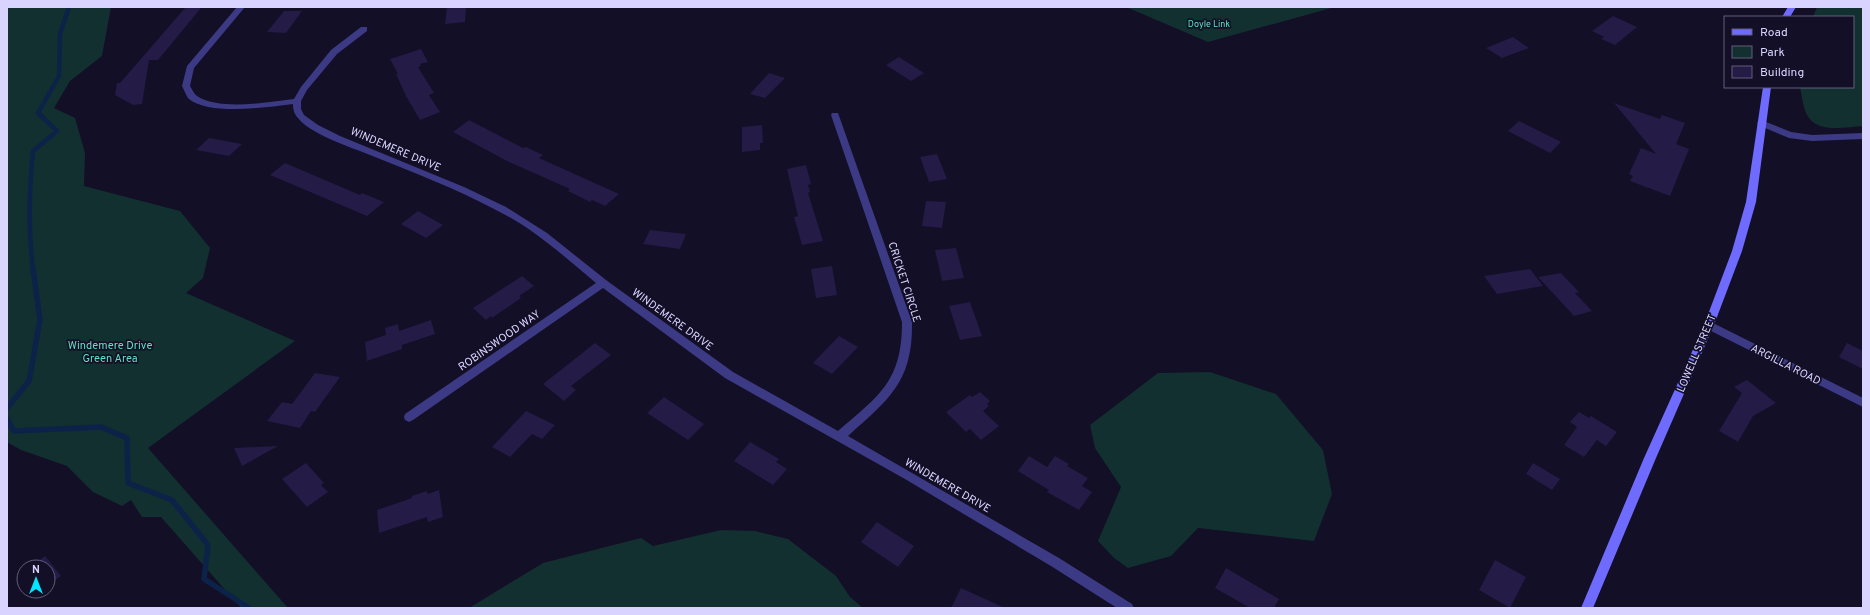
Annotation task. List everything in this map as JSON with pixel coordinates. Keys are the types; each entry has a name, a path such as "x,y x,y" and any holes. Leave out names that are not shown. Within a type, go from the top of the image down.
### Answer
{"main road":[{"path":"1787,16 1792,7"},
{"name":"LOWELL STREET","path":"1587,608 1650,458 1709,325 1737,251 1746,223 1753,191 1767,88"}],"street":[{"path":"241,7 190,68 186,80 188,91 197,100 221,107 242,107 297,101 304,89 334,52 364,29"},
{"name":"WINDEMERE DRIVE","path":"297,101 298,113 315,127 503,209 544,235 603,283 728,375 839,437 1055,562 1128,608"},
{"name":"CRICKET CIRCLE","path":"835,115 907,322 909,339 908,352 900,373 893,385 874,406 839,437"},
{"path":"1761,123 1789,135 1812,138 1863,136"},
{"name":"ROBINSWOOD WAY","path":"409,417 603,283"},
{"name":"ARGILLA ROAD","path":"1709,325 1863,403"}],"green space":[{"name":"Windemere Drive Green Area","path":"7,7 111,7 102,56 70,81 54,108 75,118 85,153 84,186 180,211 210,248 203,278 186,293 295,341 148,448 288,608 241,608 161,517 142,517 131,500 122,506 93,492 67,466 21,450 7,442"},
{"name":"Doyle Link","path":"1126,7 1335,7 1208,42"},
{"path":"1817,7 1863,7 1863,126 1840,128 1825,127 1812,121 1807,115 1800,88 1854,88 1854,16 1813,16"},
{"path":"1210,372 1276,394 1323,450 1332,494 1314,541 1198,528 1171,556 1128,568 1114,558 1098,541 1121,487 1095,448 1090,425 1158,373"},
{"path":"721,530 755,531 788,539 836,576 850,597 863,608 469,608 543,563 641,538 653,546"}],"building":[{"path":"447,7 466,7 465,22 445,24"},
{"path":"185,8 201,8 158,60 149,60 142,104 133,105 115,95 117,83 120,83"},
{"path":"284,11 302,11 286,33 267,32"},
{"path":"1613,16 1637,27 1615,45 1601,39 1604,37 1592,31"},
{"path":"1513,37 1529,48 1502,58 1486,48"},
{"path":"421,49 428,62 420,64 421,66 418,67 434,93 429,95 440,112 420,120 406,96 396,74 398,74 390,59"},
{"path":"899,57 924,73 911,81 886,65"},
{"path":"769,73 785,78 765,98 750,94"},
{"path":"1614,103 1660,119 1662,115 1685,123 1676,144 1689,149 1670,196 1630,181 1633,176 1629,174 1641,148 1656,154"},
{"path":"469,120 523,148 526,147 543,155 539,158 619,194 605,206 592,200 590,202 568,191 570,189 507,161 453,132"},
{"path":"1519,121 1561,142 1550,153 1508,131"},
{"path":"762,125 763,143 760,143 760,150 742,152 742,127"},
{"path":"209,138 242,144 229,156 196,150"},
{"path":"937,154 947,179 929,182 920,157"},
{"path":"285,163 360,195 362,193 384,202 367,216 270,175"},
{"path":"806,165 811,184 808,185 810,192 808,193 823,241 802,245 794,217 798,216 787,169"},
{"path":"926,201 946,202 942,228 922,226"},
{"path":"418,211 443,225 426,238 401,224"},
{"path":"650,230 686,234 680,249 643,244"},
{"path":"956,248 964,278 942,281 935,250"},
{"path":"832,266 837,295 816,298 811,269"},
{"path":"1530,269 1543,286 1497,294 1484,276"},
{"path":"1561,273 1579,292 1575,293 1592,311 1574,316 1538,277"},
{"path":"522,276 534,286 519,296 521,298 492,318 491,316 486,320 473,308"},
{"path":"970,302 982,336 960,340 949,306"},
{"path":"431,320 435,334 402,345 402,349 367,361 365,342 386,335 385,328 398,324 399,331"},
{"path":"839,336 858,347 832,374 813,363"},
{"path":"595,343 611,355 571,386 576,390 564,401 543,384"},
{"path":"1847,343 1863,351 1863,369 1839,357"},
{"path":"315,373 340,377 315,412 311,411 300,428 267,421 282,402 292,404"},
{"path":"1747,380 1776,403 1753,416 1738,442 1719,431 1742,393 1734,387"},
{"path":"980,392 990,401 987,404 989,406 983,411 999,426 981,440 970,429 966,432 946,412 970,395 972,397"},
{"path":"664,397 704,424 688,440 647,413"},
{"path":"526,411 555,425 542,439 532,434 510,457 492,447"},
{"path":"1579,412 1589,418 1591,416 1617,432 1606,446 1597,440 1584,457 1564,445 1577,427 1570,422"},
{"path":"750,442 779,459 776,462 787,469 773,485 734,461"},
{"path":"278,446 242,466 234,448"},
{"path":"1029,456 1047,467 1055,456 1069,464 1067,466 1088,478 1082,486 1092,492 1079,510 1047,492 1049,490 1018,471"},
{"path":"306,463 324,483 321,485 328,492 307,507 282,479"},
{"path":"1533,463 1560,479 1552,490 1526,474"},
{"path":"439,490 443,517 428,522 427,517 379,533 377,510 412,498 412,496 427,491 428,494"},
{"path":"877,522 914,546 898,567 861,542"},
{"path":"1495,560 1526,577 1510,608 1479,590"},
{"path":"1226,568 1279,599 1274,608 1250,608 1215,588"},
{"path":"56,570 61,576 56,579"},
{"path":"961,588 1005,608 951,608"}],"waterway":[{"path":"33,269 30,240 33,151 57,131 38,113 59,76 60,34 69,7"},
{"path":"7,408 29,381 40,320 33,268"},
{"path":"7,419 14,431 101,427 127,438 128,483 172,500 208,545 204,579 249,608"}]}
